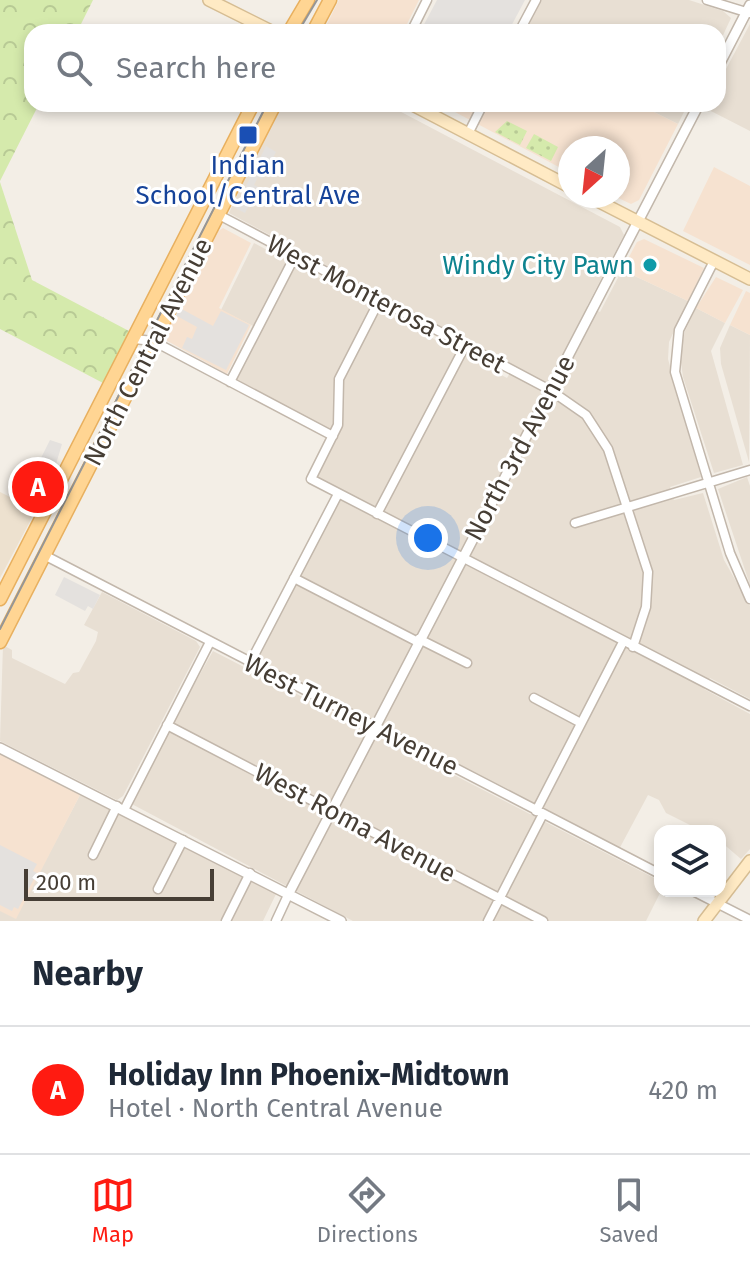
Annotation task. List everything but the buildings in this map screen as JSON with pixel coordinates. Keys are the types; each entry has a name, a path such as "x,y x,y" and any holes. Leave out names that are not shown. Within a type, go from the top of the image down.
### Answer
{"main road":[{"path":"209,0 257,24"},
{"path":"294,24 308,0"},
{"path":"317,24 330,0"},
{"name":"North Central Avenue","path":"0,599 249,112"},
{"name":"North Central Avenue","path":"0,642 271,112"},
{"path":"426,112 558,181"},
{"path":"611,208 750,279"},
{"path":"704,921 750,861"}],"street":[{"path":"415,24 427,0"},
{"path":"523,24 536,0"},
{"path":"707,0 749,10 726,52"},
{"path":"468,134 479,112"},
{"name":"North 3rd Avenue","path":"276,921 330,811 695,112"},
{"name":"West Monterosa Street","path":"219,215 576,406 597,428 608,449 648,572 646,607 633,647"},
{"path":"230,382 295,256"},
{"path":"714,261 679,330 674,351 680,390 730,553 750,599"},
{"path":"379,301 339,379 339,415 333,436 311,479 750,706"},
{"path":"134,339 153,341 333,436"},
{"path":"377,514 465,346"},
{"path":"575,523 750,470"},
{"path":"250,663 338,494"},
{"name":"West Turney Avenue","path":"44,555 654,871"},
{"path":"294,578 467,663"},
{"path":"93,855 210,642"},
{"path":"488,921 581,723 623,642"},
{"path":"534,698 581,723"},
{"name":"West Roma Avenue","path":"167,725 543,921"},
{"path":"0,748 341,921"},
{"path":"158,889 183,840"},
{"path":"226,921 250,873"},
{"path":"704,897 750,920"}],"shaded area":[{"path":"339,0 419,0 407,24 327,24"},
{"path":"437,0 525,0 512,24 424,24"},
{"path":"540,0 689,0 723,11 731,18 726,29 726,24 528,24"},
{"path":"750,24 750,131 713,112 726,112 726,69"},
{"path":"275,112 401,112 558,194 558,208 584,208 620,227 624,235 587,306 600,312 622,270 688,301 669,342 668,359 701,477 670,487 674,500 703,493 724,560 750,606 750,699 710,678 704,689 750,714 750,849 741,859 726,846 726,825 690,825 666,813 659,800 648,795 617,853 250,663 337,494 311,479 333,436 230,382 257,328 221,310 254,243 507,378 514,366 229,213"},
{"path":"455,112 654,112 678,124 639,200 631,204 630,136 558,136 558,167"},
{"path":"654,112 684,112 678,124"},
{"path":"266,146 276,152 262,179 258,177 254,185 258,187 245,213 235,208"},
{"path":"714,167 750,186 750,265 683,231"},
{"path":"223,228 251,243 219,308 251,325 227,374 162,338 217,232"},
{"path":"644,239 704,268 688,301 622,270 637,242"},
{"path":"716,277 743,290 725,323 696,308"},
{"path":"746,291 750,293 750,335 730,325"},
{"path":"178,307 213,326 221,311 249,325 226,370 182,348 187,337 192,339 197,327 175,315"},
{"path":"696,308 725,323 711,351 743,465 714,473 683,377 680,355 685,331"},
{"path":"730,325 750,335 749,462 721,364 720,348"},
{"path":"50,440 62,444 53,474 37,466"},
{"path":"747,477 750,486 750,585 718,489"},
{"path":"0,492 36,510 0,578"},
{"path":"64,577 100,595 93,609 88,606 85,611 55,595"},
{"path":"102,592 196,641 200,647 123,796 117,800 0,741 3,645 12,650 12,658 65,684 73,673 79,672 96,641 98,632 84,625"},
{"path":"213,651 654,878 654,897 658,897 646,921 353,921 128,802"},
{"path":"0,754 80,795 16,919 0,911"},
{"path":"80,795 277,892 263,921 0,921 0,910 39,873"},
{"path":"0,845 37,864 33,871 37,873 18,909 14,907 12,911 0,905"}],"green space":[{"path":"0,0 93,0 81,24 24,24 24,112 35,112 0,181"},
{"path":"507,121 527,131 520,145 495,132"},
{"path":"534,134 558,147 551,161 526,148"},
{"path":"0,182 32,280 129,331 103,383 0,329"}],"tram line":[{"path":"303,24 317,0"},
{"path":"0,629 263,112"}],"place":[{"name":"Indian School/Central Ave","path":"248,135"},
{"name":"Windy City Pawn","path":"650,265"},
{"name":"Holiday Inn Phoenix-Midtown","path":"38,487"}]}
